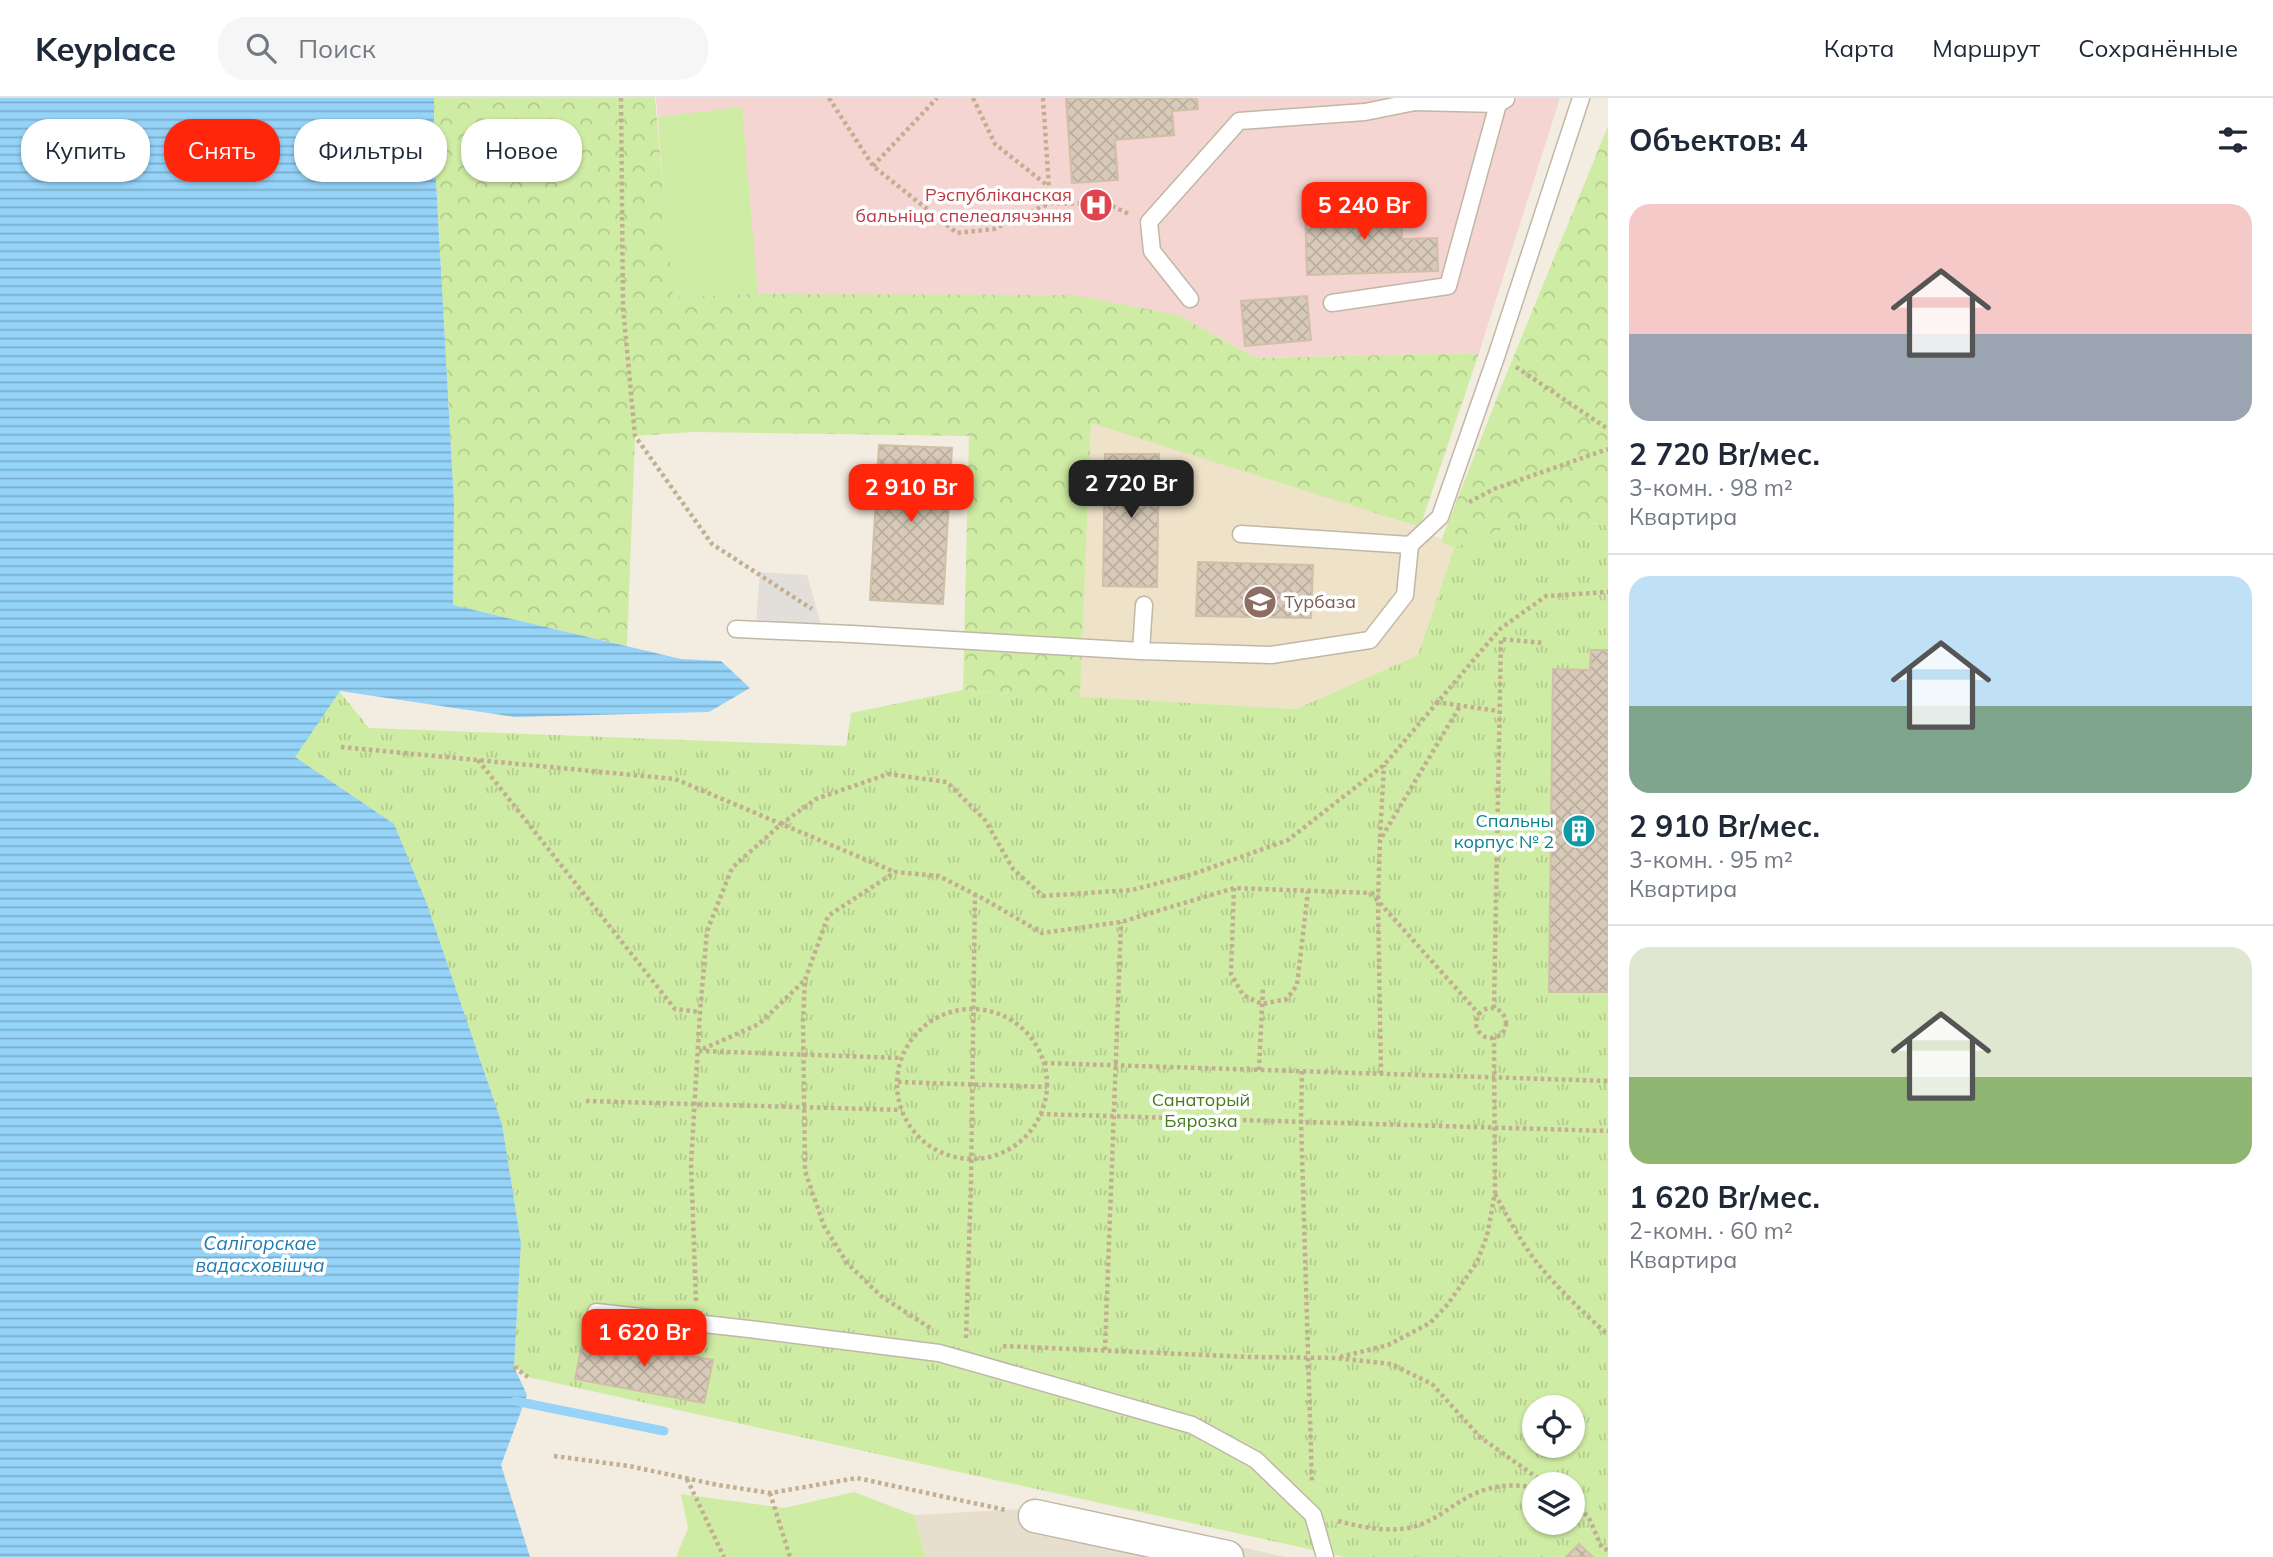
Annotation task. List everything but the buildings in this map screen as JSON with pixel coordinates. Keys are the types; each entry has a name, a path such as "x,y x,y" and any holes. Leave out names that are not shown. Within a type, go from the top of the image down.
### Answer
{"street":[{"path":"1035,1516 1227,1557"}],"lane":[{"path":"736,629 1141,651 1271,655 1370,640 1405,595 1409,545 1440,517 1581,98"},
{"path":"1190,299 1152,251 1149,222 1239,121 1365,113 1413,100 1502,101 1448,286 1332,303"},
{"path":"1241,534 1409,545"},
{"path":"1141,651 1144,605"},
{"path":"596,1312 939,1353 1192,1425 1256,1460 1313,1515 1325,1557"}],"path":[{"path":"621,98 623,307 635,436 712,544 852,634"},
{"path":"829,98 873,166 957,233 994,229 1049,203 1108,204 1149,222"},
{"path":"873,166 937,98"},
{"path":"972,98 995,144 1048,186"},
{"path":"1043,98 1049,203"},
{"path":"1497,354 1608,429"},
{"path":"1440,517 1494,489 1608,449"},
{"path":"697,1323 691,1164 707,931 732,868 781,824 816,799 888,774 947,782 985,820 1013,869 1043,896 1132,890 1193,874 1288,840 1384,765 1500,629 1546,596 1608,592"},
{"path":"1494,1008 1501,639 1542,643"},
{"path":"1436,702 1499,711"},
{"path":"1380,840 1460,706"},
{"path":"341,747 675,779 895,872 939,876 1042,933 1121,922 1234,888 1371,893 1479,1014"},
{"path":"478,760 676,1009 700,1012"},
{"path":"1381,1074 1378,901 1384,765"},
{"path":"895,872 828,916 805,980 805,1171 824,1226 848,1263 881,1296 929,1328 941,1332"},
{"path":"1234,888 1231,974 1243,995 1262,1004 1287,999 1297,985 1308,891"},
{"path":"953,1337 966,1342 975,894"},
{"path":"1105,1350 1121,922"},
{"path":"699,1051 759,1024 805,980"},
{"path":"1259,1070 1263,987"},
{"path":"1486,1008 1494,1008 1503,1013 1506,1023 1503,1032 1494,1037 1484,1036 1477,1029 1476,1019 1486,1008"},
{"path":"974,1009 998,1014 1019,1025 1034,1042 1044,1063 1047,1087 1043,1110 1032,1130 1015,1146 994,1156 971,1159 943,1154 921,1140 905,1120 897,1095 898,1070 902,1058 907,1045 925,1026 947,1013 974,1009"},
{"path":"1336,1357 1388,1345 1430,1323 1448,1304 1477,1262 1487,1236 1495,1193 1494,1037"},
{"path":"699,1051 902,1058"},
{"path":"1044,1063 1608,1082"},
{"path":"1302,1071 1301,1122 1313,1515 1371,1529 1410,1528 1479,1492 1505,1484 1522,1486"},
{"path":"898,1082 1047,1087"},
{"path":"586,1101 902,1110"},
{"path":"1040,1114 1608,1131"},
{"path":"1495,1193 1514,1229 1535,1260 1608,1335"},
{"path":"1001,1346 1250,1357 1336,1357 1391,1364 1432,1384 1480,1437 1529,1472"},
{"path":"514,1367 528,1377"},
{"path":"554,1456 629,1466 770,1493 857,1478 1035,1516"},
{"path":"687,1479 724,1557"},
{"path":"770,1493 790,1557"},
{"path":"1585,1514 1602,1548 1608,1550"}],"shaded area":[{"name":"Рэспубліканская бальніца спелеалячэння","path":"656,98 1560,98 1479,353 1256,358 1178,315 672,297"},
{"name":"Турбаза","path":"1091,422 1420,527 1454,548 1418,655 1296,709 1080,697"},
{"path":"760,572 807,575 822,628 756,624"},
{"path":"1059,1507 1285,1557 926,1557 914,1515"}],"green space":[{"path":"434,98 655,98 673,297 758,294 1073,295 1178,315 1256,358 1479,353 1420,527 1091,423 1080,697 963,690 969,436 694,432 635,436 627,646 453,605 454,503 436,182 447,182 447,119 434,119"},
{"path":"742,107 758,294 672,297 658,117"},
{"path":"1608,126 1608,525 1536,517 1454,548 1441,541"},
{"name":"Санаторый Бярозка","path":"1536,517 1608,525 1608,1557 1345,1557 528,1377 514,1367 521,1243 502,1124 427,904 393,824 294,757 339,691 369,728 846,746 851,713 963,690 1296,709 1418,655 1454,548"},
{"path":"854,1492 914,1515 926,1557 676,1557 688,1528 681,1494 784,1508"}],"water":[{"name":"Салігорскае вадасховішча","path":"0,98 434,98 434,119 294,119 294,182 436,182 454,503 453,605 681,659 721,661 750,688 709,712 515,717 340,691 295,757 394,824 427,904 502,1124 521,1243 514,1367 527,1395 501,1465 530,1557 0,1557"}],"waterway":[{"path":"515,1401 664,1431"}],"place":[{"name":"Рэспубліканская бальніца спелеалячэння","path":"1096,205"},
{"name":"Турбаза","path":"1260,602"},
{"name":"Спальны корпус № 2","path":"1579,831"}]}
